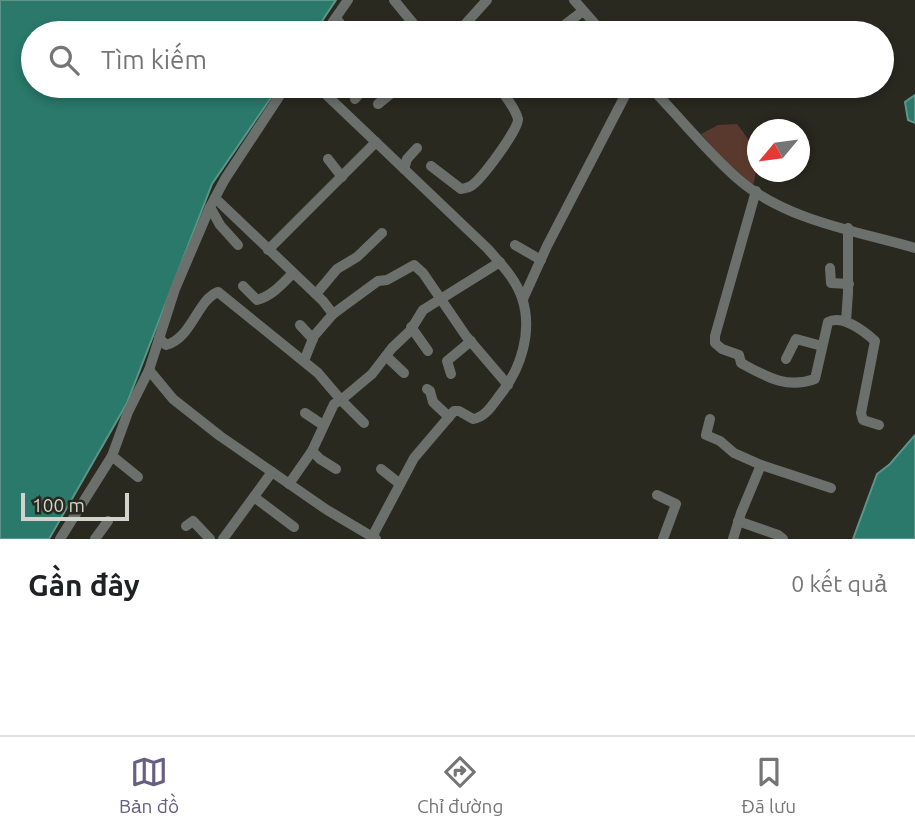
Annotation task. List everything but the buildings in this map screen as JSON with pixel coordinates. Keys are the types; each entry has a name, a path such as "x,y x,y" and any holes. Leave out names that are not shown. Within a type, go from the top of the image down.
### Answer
{"street":[{"path":"334,21 348,0"},
{"path":"394,0 411,21"},
{"path":"469,21 487,0"},
{"path":"574,0 593,21"},
{"path":"569,21 583,10"},
{"path":"60,539 112,456 128,412 149,370 175,289 212,203 278,98"},
{"path":"149,370 173,399 220,436 372,538 422,447 457,411 472,419 481,416 508,385 521,358 525,340 523,299 514,282 500,262 330,98"},
{"path":"378,104 388,98"},
{"path":"431,166 461,189 469,187 485,173 517,128 515,111 506,98"},
{"path":"523,299 624,98"},
{"path":"660,98 738,179 756,191 809,219 915,248"},
{"path":"268,250 376,142"},
{"path":"404,169 407,159 417,148"},
{"path":"328,159 342,177"},
{"path":"756,191 715,343 722,349 739,355 741,363 792,384 814,380 828,322 834,319 846,321 875,341 861,413 863,420 879,425"},
{"path":"212,203 220,225 238,245"},
{"path":"212,203 268,250 334,314"},
{"path":"846,321 849,284 848,228"},
{"path":"316,294 337,268 357,257 382,233"},
{"path":"516,245 541,260"},
{"path":"289,484 312,451 331,407 365,382 423,310 500,262"},
{"path":"304,360 313,338 334,314 376,282 387,280 411,265 421,270 471,341 508,385"},
{"path":"830,268 831,283 849,284"},
{"path":"243,286 260,300 275,291 293,273"},
{"path":"159,338 166,345 172,343 189,328 210,296 218,292 289,351 304,360 365,423"},
{"path":"300,325 313,338"},
{"path":"411,327 428,351"},
{"path":"786,359 796,339 822,346"},
{"path":"451,374 447,361 471,341"},
{"path":"386,356 404,373"},
{"path":"427,389 433,402 449,417"},
{"path":"305,413 323,425"},
{"path":"710,419 707,436 720,441 731,451 761,465 831,488"},
{"path":"312,451 336,469"},
{"path":"112,456 138,477"},
{"path":"733,539 761,465"},
{"path":"382,469 400,484"},
{"path":"227,537 272,472"},
{"path":"657,495 676,504 663,539"},
{"path":"254,496 295,527"},
{"path":"95,539 108,521"},
{"path":"186,526 192,521 210,539"},
{"path":"738,521 778,535 782,539"}],"shaded area":[{"path":"737,124 747,138 747,180 732,169 701,134 718,125"}],"water":[{"path":"0,0 336,0 322,21 21,21 21,98 271,98 212,184 127,403 49,539 0,539"},
{"path":"915,95 915,123 908,120 905,102"},
{"path":"915,435 915,539 853,539 877,474 890,464"}]}
